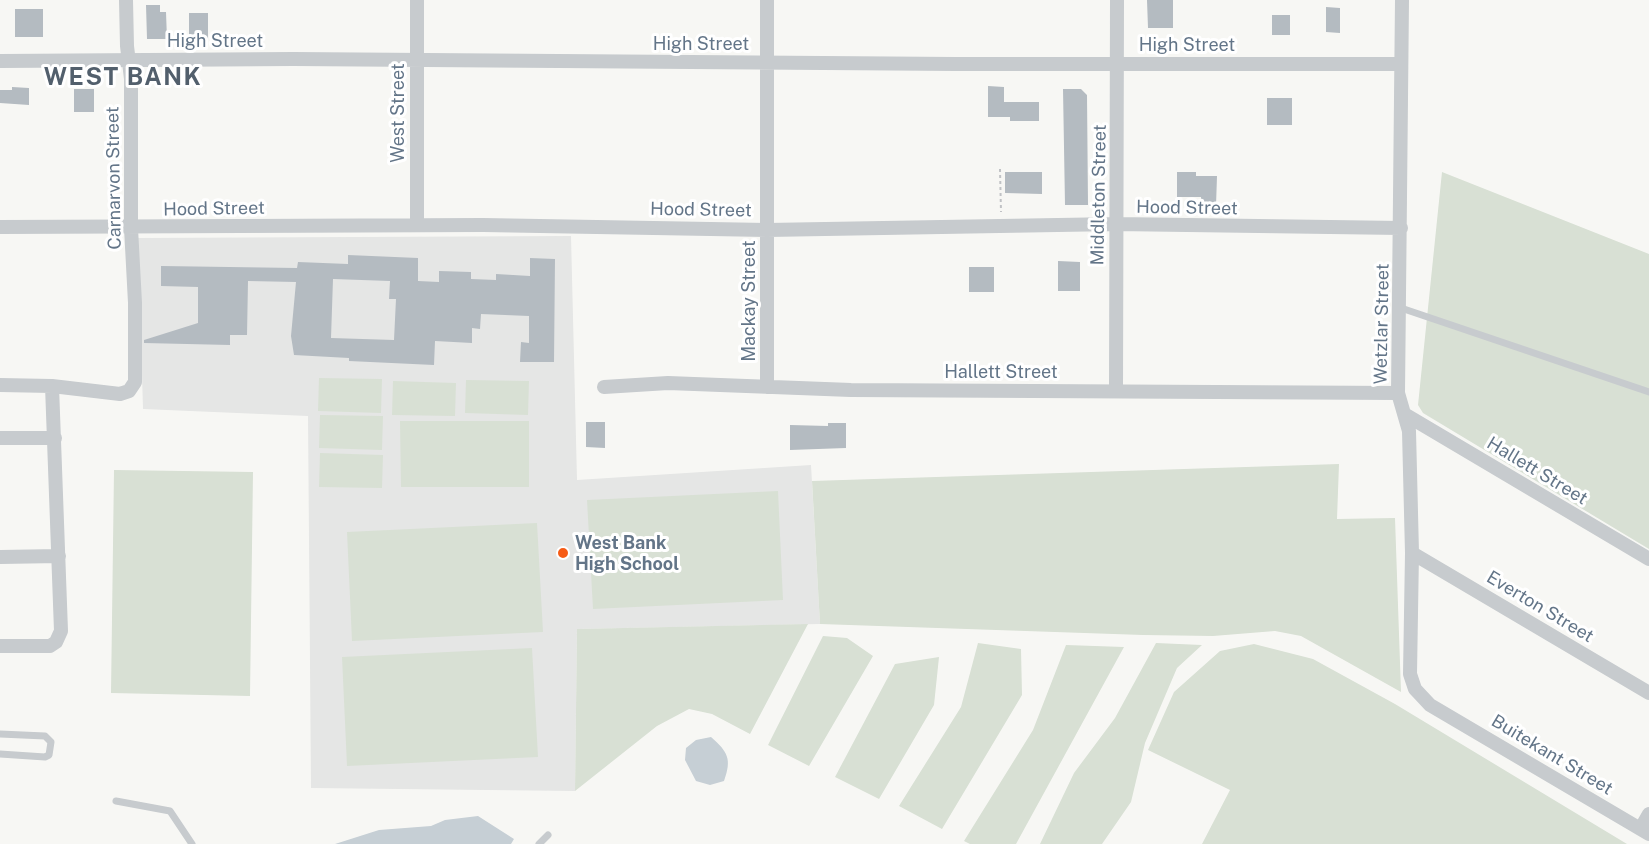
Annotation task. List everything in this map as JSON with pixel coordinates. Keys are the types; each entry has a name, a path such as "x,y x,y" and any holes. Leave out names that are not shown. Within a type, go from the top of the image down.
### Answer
{"street":[{"name":"Carnarvon Street","path":"52,386 109,393 127,392 135,382 126,0"},
{"name":"West Street","path":"417,0 417,225"},
{"name":"Mackay Street","path":"767,0 767,387"},
{"name":"Middleton Street","path":"1116,390 1119,63 1117,0"},
{"name":"Wetzlar Street","path":"1402,0 1401,308 1398,393 1409,431 1412,553 1410,674 1412,685 1418,694 1436,708"},
{"name":"High Street","path":"0,61 129,59 1401,64"},
{"name":"Hood Street","path":"0,227 417,225 767,230 1116,224 1401,228"},
{"name":"Hallett Street","path":"604,387 668,383 851,390 1398,393"},
{"path":"0,386 52,386 62,626 56,642 50,646 39,648 0,646"},
{"name":"Hallett Street","path":"1406,415 1649,559"},
{"path":"0,438 55,438"},
{"name":"Everton Street","path":"1412,553 1649,693"},
{"path":"0,557 59,556"},
{"name":"Buitekant Street","path":"1436,708 1645,831"},
{"path":"1645,831 1649,814"}],"lane":[{"path":"1401,308 1649,392"},
{"path":"0,734 45,736 51,742 49,755 45,757 0,754"},
{"path":"116,801 170,811 192,844"},
{"path":"539,844 548,835"}],"path":[{"path":"1000,169 1002,227"}],"shaded area":[{"path":"1442,172 1649,254 1649,549 1423,413 1418,405"},
{"name":"West Bank High School","path":"571,236 577,480 811,465 820,624 577,629 575,791 311,788 308,416 143,409 138,238"},
{"path":"319,378 382,379 381,413 318,411"},
{"path":"466,380 529,381 528,415 465,413"},
{"path":"393,381 456,383 455,416 392,415"},
{"path":"320,415 383,416 382,450 319,448"},
{"path":"400,421 529,421 529,487 401,487"},
{"path":"320,453 383,455 382,488 319,487"},
{"path":"1339,464 1337,519 1395,518 1401,692 1301,636 1275,631 1213,636 1143,635 820,624 812,481"},
{"path":"114,470 253,472 250,696 111,693"},
{"path":"778,491 783,600 593,609 587,500"},
{"path":"537,523 543,632 352,641 347,532"},
{"path":"808,624 750,734 712,714 689,709 657,726 575,791 577,629"},
{"path":"823,636 847,638 873,656 809,766 768,745"},
{"path":"978,643 1021,649 1022,695 942,829 899,806 961,707"},
{"path":"1156,643 1202,645 1177,668 1145,743 1131,802 1102,844 1040,844 1074,773 1115,718"},
{"path":"1254,644 1313,659 1395,704 1627,844 1202,844 1230,790 1148,750 1174,692 1220,651"},
{"path":"1066,645 1124,647 1016,844 970,844 964,841 1033,730"},
{"path":"532,648 538,757 347,766 342,657"},
{"path":"939,657 934,705 879,799 835,777 895,664"},
{"path":"711,737 725,752 728,767 724,781 710,785 696,781 685,760 686,748 696,740"},
{"path":"478,816 514,839 511,844 335,844 379,830 431,826 445,820"}],"building":[{"path":"1147,0 1173,0 1173,28 1148,28"},
{"path":"146,5 160,5 160,12 166,12 167,39 147,39"},
{"path":"1326,7 1340,8 1340,33 1326,32"},
{"path":"15,9 43,9 43,37 15,37"},
{"path":"189,13 208,13 208,39 189,39"},
{"path":"1272,15 1290,15 1290,35 1272,35"},
{"path":"988,86 1004,87 1004,102 1039,102 1039,121 1010,121 1010,117 988,117"},
{"path":"12,87 29,88 29,105 0,103 0,90 12,90"},
{"path":"74,89 94,89 94,112 74,112"},
{"path":"1063,89 1081,89 1087,95 1088,205 1065,205"},
{"path":"1267,98 1292,98 1292,125 1267,125"},
{"path":"1005,172 1042,172 1042,194 1005,193"},
{"path":"1177,172 1196,172 1196,176 1217,176 1216,206 1201,205 1201,197 1177,197"},
{"path":"348,255 418,258 418,281 439,282 439,271 471,272 471,279 496,280 496,274 530,276 530,258 555,259 554,362 520,362 521,342 529,343 529,316 481,314 480,329 472,328 472,343 435,341 434,365 349,361 349,358 294,355 291,336 296,282 248,281 247,335 230,335 230,345 144,343 144,340 198,323 198,287 161,286 161,266 297,268 298,262 348,264","holes":["333,279 390,281 389,299 396,299 394,340 331,338"]},
{"path":"1058,261 1080,262 1080,291 1058,291"},
{"path":"969,267 994,267 994,292 969,292"},
{"path":"586,422 605,422 605,448 586,447"},
{"path":"828,423 846,423 846,448 790,450 790,425 828,426"}],"place":[{"name":"West Bank High School","path":"563,553"}],"district":[{"name":"WEST BANK","path":"123,78"}]}
